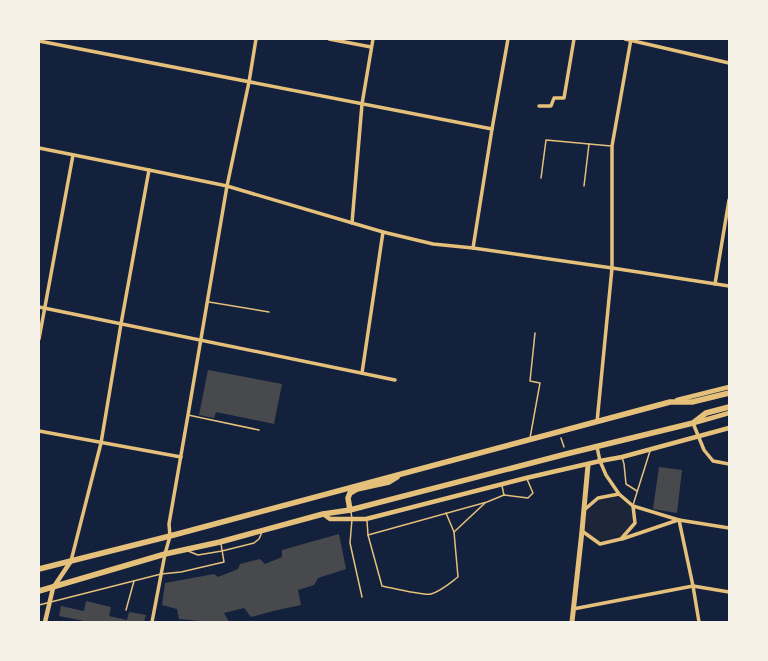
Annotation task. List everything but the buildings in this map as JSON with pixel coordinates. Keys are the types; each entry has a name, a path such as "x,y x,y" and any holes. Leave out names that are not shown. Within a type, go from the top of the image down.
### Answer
{"main road":[{"path":"39,569 170,536 670,402 692,402 729,392"},
{"path":"39,591 165,554 220,542 323,514 350,510 693,423 706,414 729,407"},
{"path":"572,622 572,609 582,532 588,464"},
{"path":"350,510 348,498 350,493 357,489 389,482 400,474"}],"street":[{"path":"152,622 165,554 170,536 169,524 227,186 249,82 256,39"},
{"path":"329,39 371,47"},
{"path":"352,223 362,104 372,39"},
{"path":"473,248 508,39"},
{"path":"539,106 551,106 554,98 564,98 574,39"},
{"path":"625,39 729,63"},
{"path":"597,422 612,268 612,146 631,40"},
{"path":"39,41 492,128"},
{"path":"39,148 227,186 383,232 433,244 473,248 729,286"},
{"path":"39,339 73,155"},
{"path":"45,622 53,588 71,561 101,443 149,170"},
{"path":"715,284 729,200"},
{"path":"362,373 383,232"},
{"path":"39,307 395,380"},
{"path":"670,402 729,387"},
{"path":"729,413 693,423 704,450 713,461 729,464"},
{"path":"323,514 330,519 366,519 526,478 622,457 729,428"},
{"path":"39,431 181,457"},
{"path":"597,447 600,461 606,475 619,494 633,506 679,520 729,528"},
{"path":"584,510 598,498 619,494"},
{"path":"621,539 635,523 633,506"},
{"path":"582,532 600,544 621,539 679,520"},
{"path":"679,520 699,622"},
{"path":"572,609 693,586 729,592"}],"lane":[{"path":"541,178 546,140 612,146"},
{"path":"584,186 589,144"},
{"path":"207,302 269,312"},
{"path":"529,440 540,383 530,381 536,333"},
{"path":"188,415 259,430"},
{"path":"633,506 650,449"},
{"path":"622,457 626,484 637,491"},
{"path":"368,534 487,502 504,495 528,498 533,493 526,478"},
{"path":"501,485 504,495"},
{"path":"454,532 487,502"},
{"path":"350,510 352,519 350,543 362,597"},
{"path":"366,519 368,534 382,586 429,594 442,589 458,577 454,532 446,513"},
{"path":"186,550 198,555 254,543 259,539 262,530"},
{"path":"39,605 161,574 181,572 224,562 220,542"},
{"path":"126,610 134,581"}],"shaded area":[{"path":"619,496 631,507 633,523 622,538 600,543 583,530 585,511 598,499"}]}
